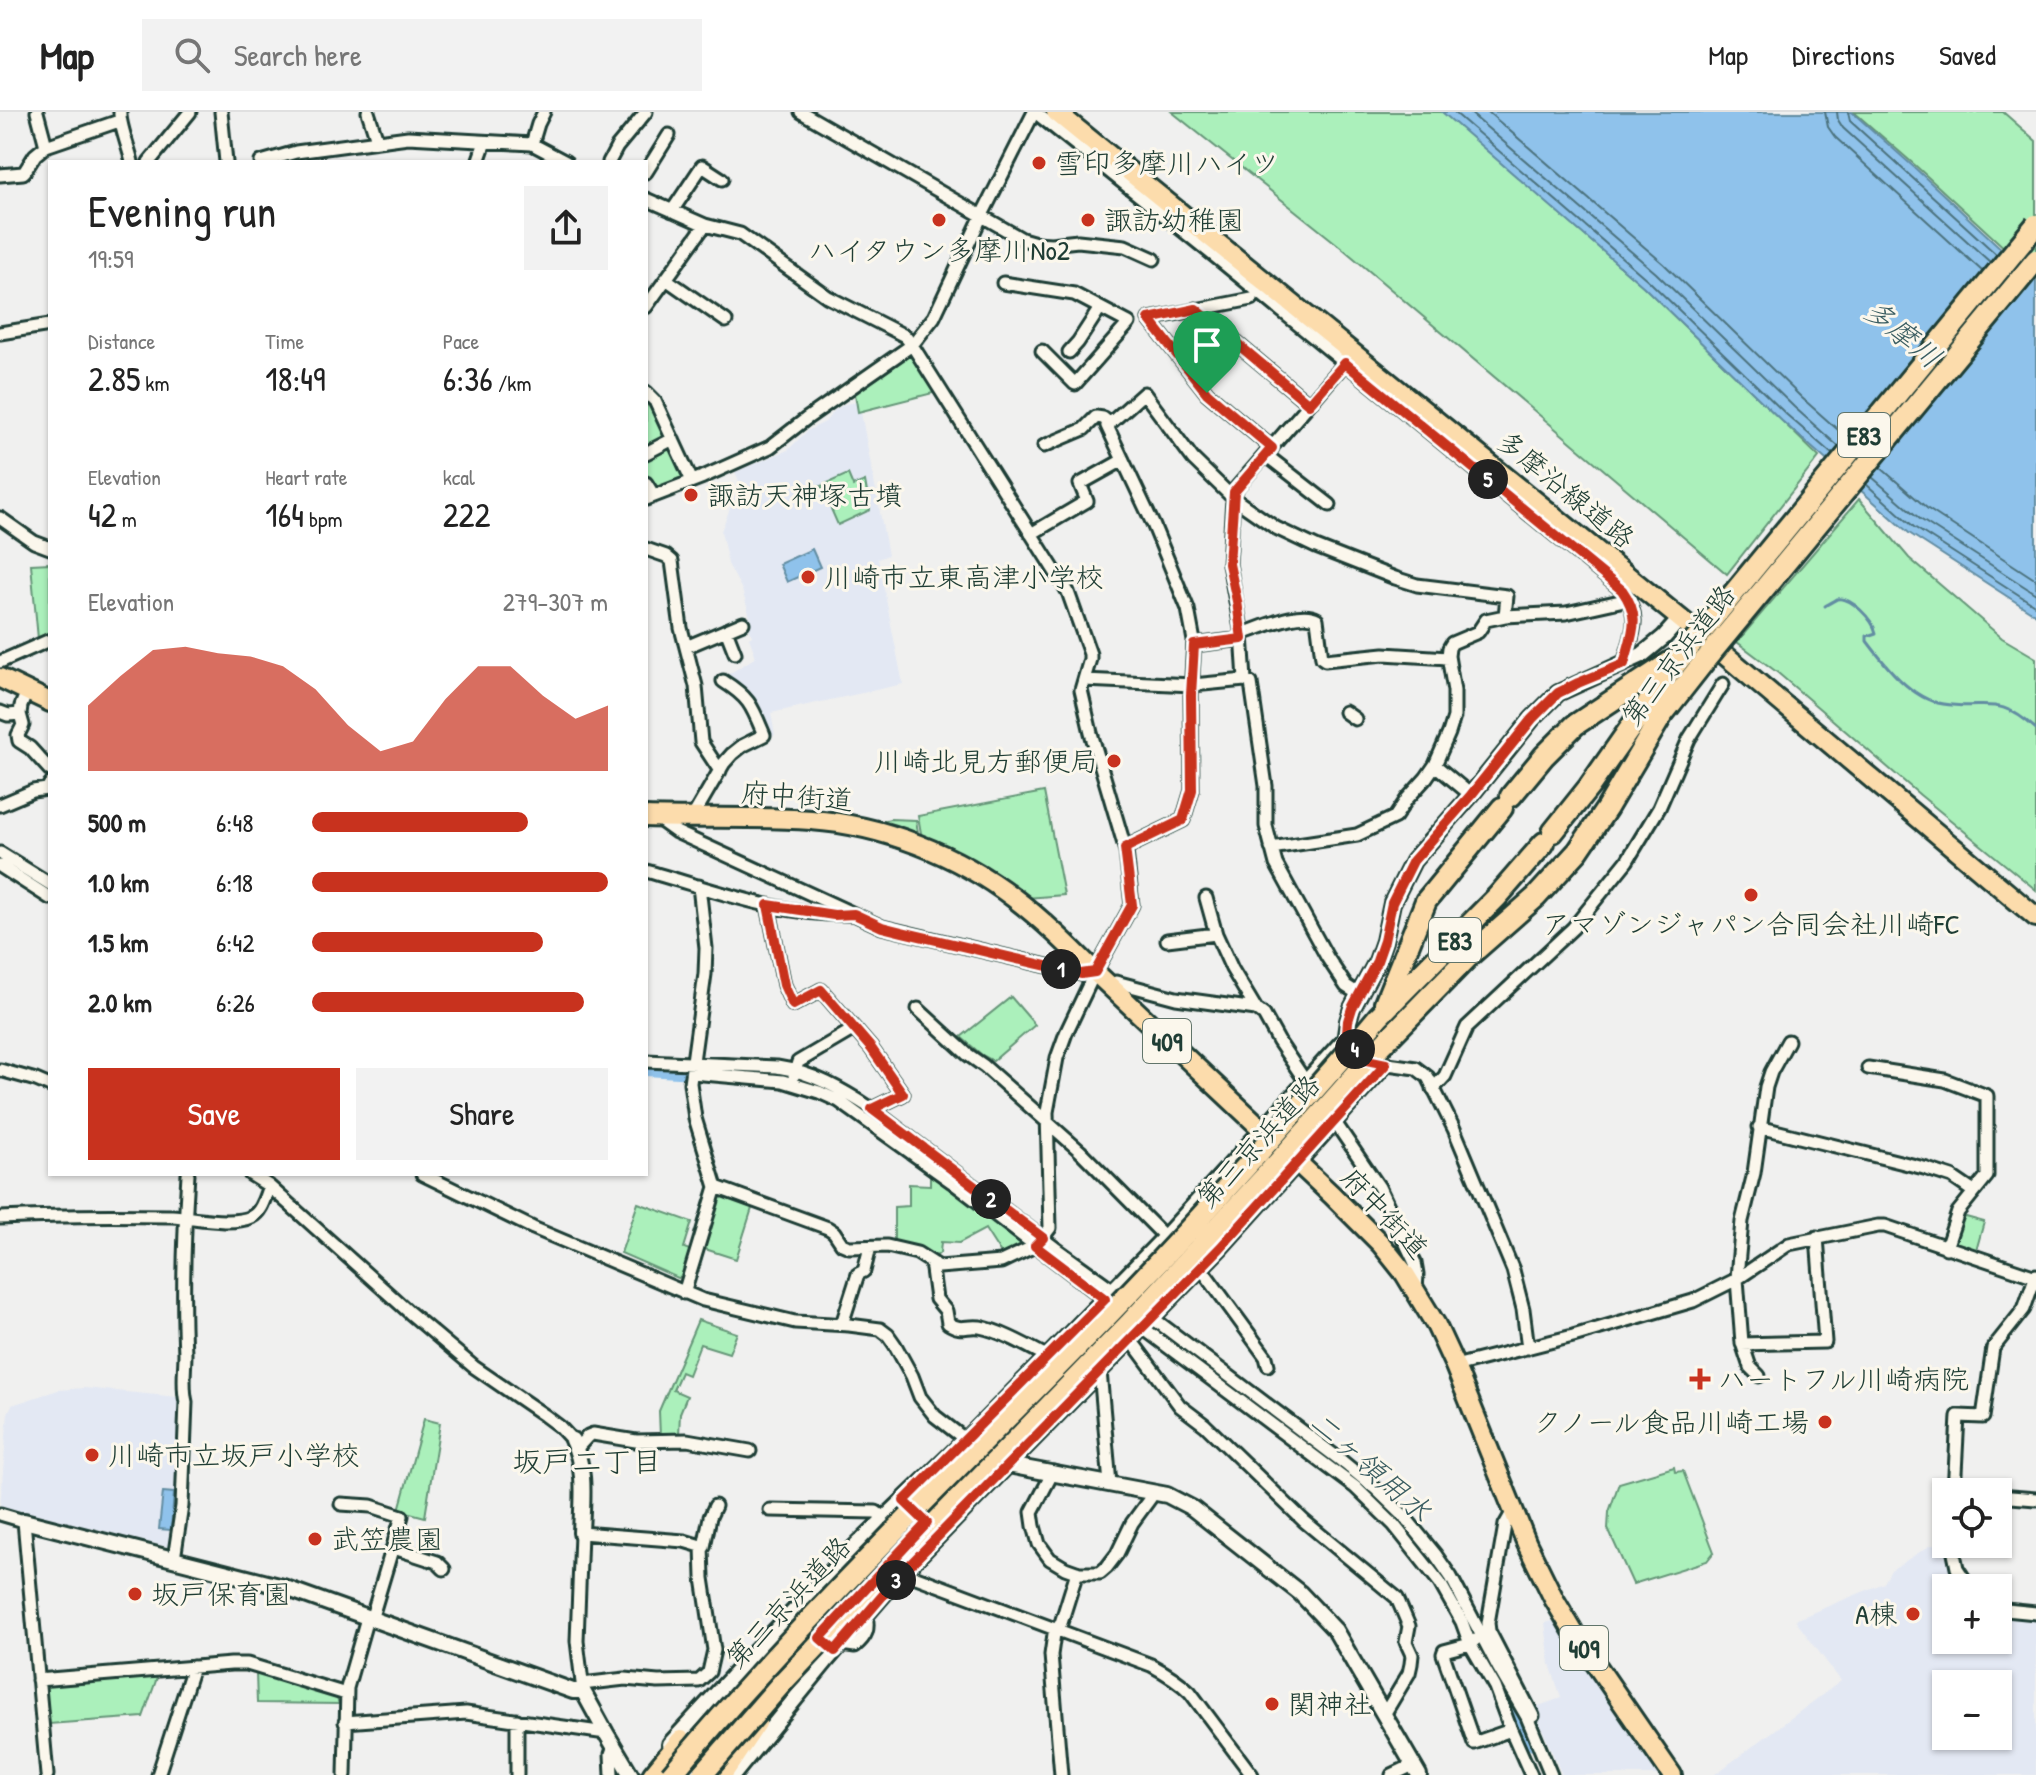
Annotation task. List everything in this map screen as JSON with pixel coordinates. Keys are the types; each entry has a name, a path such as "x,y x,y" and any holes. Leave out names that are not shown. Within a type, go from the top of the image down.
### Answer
{"highway":[{"name":"第三京浜道路","path":"700,1775 878,1580 1129,1324 1281,1159 1364,1043 1378,1017 1497,897 1548,838 1589,787 1688,648 2036,225"},
{"name":"第三京浜道路","path":"671,1775 856,1570 1112,1311 1364,1043 1536,897 1578,851 1662,715 2036,260"},
{"path":"1378,1017 1426,901 1544,756 1575,725 1688,648"},
{"path":"653,1775 785,1631 856,1570"},
{"path":"721,1775 782,1683"}],"main road":[{"name":"多摩沿線道路","path":"1056,112 1680,619 2036,917"},
{"path":"0,678 48,701"},
{"name":"府中街道","path":"651,817 778,818 827,822 874,831 926,848 974,872 1015,899 1065,942 1381,1244 1416,1290 1455,1366 1537,1565 1573,1631 1672,1775"}],"street":[{"path":"37,112 46,146"},
{"path":"151,160 190,112"},
{"path":"221,112 226,160"},
{"path":"368,112 377,140"},
{"path":"532,144 544,112"},
{"path":"610,160 646,112"},
{"path":"801,112 1022,239 1036,243 1078,241 1125,246 1154,259"},
{"path":"650,497 780,441 806,419 912,345 934,317 1034,112 1622,590 1635,616 1624,664"},
{"path":"0,175 25,171 35,155 46,146 120,116 132,160"},
{"path":"648,169 669,135"},
{"path":"268,160 326,147 408,137 532,144 562,160"},
{"path":"479,160 485,142"},
{"path":"326,147 328,160"},
{"path":"672,211 702,166 722,179"},
{"path":"648,200 705,225 740,234 828,297 905,336 912,345 1068,592 1090,654 1081,690 1125,848 1132,905 1095,972 1057,1058 1047,1112 1050,1228 1039,1243 1001,1262 939,1267 917,1253 887,1246 849,1247 842,1244 828,1228 716,1187"},
{"path":"648,304 705,225"},
{"path":"666,279 726,321"},
{"path":"1003,283 1074,294 1129,323 1075,384 1042,351"},
{"path":"1252,299 1149,319 1207,393 1330,505"},
{"path":"1069,352 1100,308"},
{"path":"1196,309 1309,404"},
{"path":"0,333 48,325"},
{"path":"1245,680 1242,637 1229,564 1233,498 1237,487 1345,363"},
{"path":"1125,848 1183,820 1192,790 1194,645 1188,609 1107,426 1145,393 1193,459 1233,498 1276,528 1395,578 1436,588 1507,596 1505,616"},
{"path":"648,394 655,401 692,481"},
{"path":"1044,446 1084,429 1096,417 1110,424"},
{"path":"648,452 673,439"},
{"path":"1031,534 1087,501 1080,484 1123,460"},
{"path":"0,518 34,542 48,547"},
{"path":"648,550 672,561 681,628 696,686 701,742 720,771"},
{"path":"1271,848 1357,835 1395,817 1435,765 1449,733 1454,717 1454,691 1448,658 1452,643 1478,632 1486,620 1566,613 1629,599"},
{"path":"1194,645 1242,637 1300,615 1311,615 1317,619 1322,658 1325,660 1384,654 1448,658"},
{"path":"733,1775 903,1572 1201,1268 1335,1122 1364,1043 1352,1008 1377,961 1392,903 1413,861 1532,719 1558,693 1642,655 1680,619"},
{"path":"686,647 743,623"},
{"path":"726,630 735,653"},
{"path":"0,662 48,641"},
{"path":"1084,680 1193,685 1245,680 1251,683 1266,786 1266,826 1276,864 1327,957 1346,986 1360,995"},
{"path":"692,818 732,754 764,735 749,700 723,681"},
{"path":"1433,1089 1445,1076 1467,1027 1573,928 1627,861 1659,808 1689,739 1723,684"},
{"path":"27,691 20,714 23,725 18,735 19,741 48,768"},
{"path":"0,712 20,714"},
{"path":"1435,765 1471,795"},
{"path":"0,805 48,787"},
{"path":"651,817 676,832 882,927 1081,974 1095,972"},
{"path":"0,853 48,883"},
{"path":"0,866 48,897"},
{"path":"648,872 768,905 834,915 854,914"},
{"path":"684,1293 716,1187 690,1093 705,974 706,948 699,886"},
{"path":"1206,898 1216,934 1232,969 1305,1082 1379,1187 1415,1263 1416,1290"},
{"path":"768,905 784,985 793,1005 821,990 871,1048 903,1094 872,1109"},
{"path":"1167,940 1216,934"},
{"path":"1109,986 1116,982 1176,998 1256,1009"},
{"path":"918,1009 1080,1151 1165,1237"},
{"path":"792,1084 798,1062 854,1029"},
{"path":"1759,1376 1750,1367 1742,1344 1737,1279 1742,1221 1754,1173 1766,1087 1788,1041"},
{"path":"644,1775 856,1546 966,1440 1165,1237 1357,1066 1358,1054 1364,1043"},
{"path":"1357,1058 1364,1043"},
{"path":"679,1775 714,1734 815,1633 1131,1302 1213,1225 1273,1140 1305,1082 1364,1043"},
{"path":"1364,1043 1428,1077 1454,1129 1513,1270 1523,1309 1528,1348"},
{"path":"1318,1099 1341,1066 1364,1043"},
{"path":"648,1061 767,1079 819,1092 851,1110 1110,1295 1131,1302 1148,1323 1338,1474 1394,1525 1440,1583 1462,1622 1479,1638 1528,1704 1554,1775"},
{"path":"1868,1068 1945,1080 1987,1096 1987,1176 1958,1212 1946,1248"},
{"path":"692,1069 795,1069 842,1090 872,1109 1039,1243"},
{"path":"0,1070 48,1085"},
{"path":"1759,1127 1924,1168 1952,1177 1974,1192"},
{"path":"174,1559 182,1506 186,1402 182,1301 188,1176"},
{"path":"253,1176 269,1186 474,1367 552,1421 574,1444 580,1454 583,1475 577,1641 582,1687 631,1775"},
{"path":"426,1176 533,1228 703,1300 784,1320 880,1329 888,1335 912,1376 920,1397 935,1416 1006,1469 1053,1472 1167,1495 1192,1508 1300,1593 1335,1630 1416,1770 1392,1775"},
{"path":"0,1218 233,1220 249,1218 259,1211 269,1186"},
{"path":"1455,1366 1693,1301 1737,1279 1789,1244 1885,1226 2036,1276 2024,1309 1993,1348 1983,1417 1958,1416 1955,1478"},
{"path":"1742,1344 1825,1342 1817,1237"},
{"path":"842,1324 858,1274 864,1271 870,1247"},
{"path":"931,1262 936,1299 946,1311 948,1323 957,1329 979,1327 1048,1357"},
{"path":"1201,1268 1266,1357 1268,1365"},
{"path":"1148,1323 1404,1516 1451,1577 1479,1638 1511,1730 1531,1775"},
{"path":"1131,1340 1180,1406 1205,1425 1304,1521 1397,1598 1409,1626 1406,1642 1412,1655 1409,1673 1385,1713"},
{"path":"1100,1371 1110,1484"},
{"path":"574,1444 593,1434 636,1441 687,1440 750,1451"},
{"path":"1053,1472 1032,1512 1034,1526 1039,1544 1050,1559 1077,1572 1100,1573 1107,1567 1132,1523 1154,1493"},
{"path":"2012,1497 2036,1499"},
{"path":"904,1501 939,1535"},
{"path":"341,1504 371,1506 402,1516 346,1694 345,1775"},
{"path":"0,1514 283,1587 573,1691 625,1679 699,1681 709,1672 714,1650 703,1578 702,1546 715,1506"},
{"path":"770,1510 876,1512 886,1519"},
{"path":"1511,1730 1474,1743 1443,1654 1479,1638 1488,1623 1505,1525 1513,1511"},
{"path":"24,1521 47,1775"},
{"path":"581,1533 684,1541 702,1546"},
{"path":"394,1548 437,1562 444,1569"},
{"path":"903,1572 1151,1665 1178,1680 1252,1775"},
{"path":"1061,1775 1051,1668 1054,1634 1077,1572"},
{"path":"2012,1611 2036,1613"},
{"path":"793,1612 815,1633 838,1648"},
{"path":"700,1775 815,1633"},
{"path":"38,1680 247,1664 346,1694"},
{"path":"158,1775 193,1667"},
{"path":"345,1722 466,1713 517,1720 610,1740"},
{"path":"517,1720 517,1775"},
{"path":"610,1740 612,1775"}],"shaded area":[{"name":"川崎市立東高津小学校","path":"859,402 888,555 878,559 903,684 771,713 775,735 767,738 724,677 756,657 746,619 750,617 742,590 728,564 721,531 740,483 735,472 788,450 807,431 825,422 835,410 845,404"},
{"name":"川崎市立坂戸小学校","path":"84,1388 178,1397 183,1402 172,1548 0,1506 8,1413 12,1405 58,1390"},
{"path":"1931,1545 1932,1558 1950,1558 1956,1574 1932,1574 1932,1654 2012,1654 2012,1612 2036,1616 2036,1775 1714,1775 1841,1681 1795,1620 1884,1583 1891,1570"},
{"path":"1553,1621 1659,1775 1562,1775 1533,1708 1561,1698 1550,1664 1545,1623"}],"green space":[{"path":"1172,112 1443,112 1643,286 1819,457 1727,574 1342,248"},
{"path":"1854,112 2003,112 2036,141 2036,277 1917,167"},
{"path":"912,354 937,392 858,412 855,394"},
{"path":"651,404 684,479 648,493 648,405"},
{"path":"848,474 853,486 865,481 870,510 838,525 821,486"},
{"path":"1859,499 1909,558 2002,638 2036,658 2036,890 1737,642"},
{"path":"48,563 48,636 38,639 31,564"},
{"path":"1044,792 1064,895 1026,898 922,839 918,816"},
{"path":"916,820 919,839 882,824 882,821"},
{"path":"1011,997 1035,1025 993,1061 961,1037"},
{"path":"930,1171 1028,1244 1001,1254 985,1229 959,1243 941,1242 940,1253 936,1256 894,1242 894,1207 909,1206 909,1184 930,1185"},
{"path":"719,1193 753,1205 736,1259 702,1248"},
{"path":"638,1203 692,1222 684,1248 692,1251 683,1277 678,1278 621,1253"},
{"path":"1966,1217 1984,1222 1976,1251 1956,1245 1954,1239 1960,1220"},
{"path":"698,1320 737,1333 729,1353 700,1344 688,1375 681,1372 673,1390 687,1396 680,1413 679,1435 660,1437 659,1411"},
{"path":"424,1419 440,1423 425,1517 399,1510"},
{"path":"1674,1467 1675,1472 1683,1471 1714,1552 1707,1561 1633,1584 1608,1529 1609,1512 1619,1483"},
{"path":"256,1673 336,1696 339,1704 257,1703"},
{"path":"158,1675 143,1717 49,1724 46,1687 49,1683"}],"water":[{"name":"多摩川","path":"1442,112 1852,112 2036,281 2036,615 1909,533 1782,421 1644,287"},
{"path":"812,549 820,567 787,582 779,564"},
{"path":"163,1492 174,1493 171,1530 159,1529"}],"waterway":[{"path":"1825,606 1843,599 1861,610 1876,633 1867,636 1867,641 1900,680 1920,695 1943,704 2001,707 2036,729"},
{"name":"二ヶ領用水","path":"0,860 48,890"},
{"name":"二ヶ領用水","path":"648,1067 711,1071"},
{"name":"二ヶ領用水","path":"784,1077 828,1091 892,1133"},
{"name":"二ヶ領用水","path":"1152,1328 1348,1474 1399,1520 1442,1574 1484,1651"},
{"name":"二ヶ領用水","path":"1502,1684 1534,1742"}],"place":[{"name":"雪印多摩川ハイツ","path":"1039,163"},
{"name":"ハイタウン多摩川No2","path":"939,220"},
{"name":"諏訪幼稚園","path":"1088,220"},
{"name":"諏訪天神塚古墳","path":"691,495"},
{"name":"川崎市立東高津小学校","path":"808,577"},
{"name":"川崎北見方郵便局","path":"1114,761"},
{"name":"アマゾンジャパン合同会社川崎FC","path":"1751,895"},
{"name":"ハートフル川崎病院","path":"1700,1379"},
{"name":"クノール食品川崎工場","path":"1825,1422"},
{"name":"川崎市立坂戸小学校","path":"92,1455"},
{"name":"武笠農園","path":"315,1539"},
{"name":"坂戸保育園","path":"135,1594"},
{"name":"A棟","path":"1913,1614"},
{"name":"関神社","path":"1272,1704"}],"district":[{"name":"坂戸二丁目","path":"587,1461"}],"route":[{"path":"1196,309 1309,404 1345,363 1622,590 1635,616 1624,664 1558,693 1532,719 1413,861 1392,903 1377,961 1348,1021 1347,1033 1358,1054 1357,1058 1386,1064 1220,1248 903,1572 835,1651 820,1638 927,1523 904,1501 1105,1299 1035,1246 1043,1238 872,1109 903,1094 871,1048 821,990 793,1005 784,985 768,905 834,915 854,914 902,932 1081,974 1095,972 1132,905 1125,848 1183,820 1190,799 1194,645 1242,639 1229,564 1234,492 1272,448 1207,393 1149,319 1196,309"}]}
